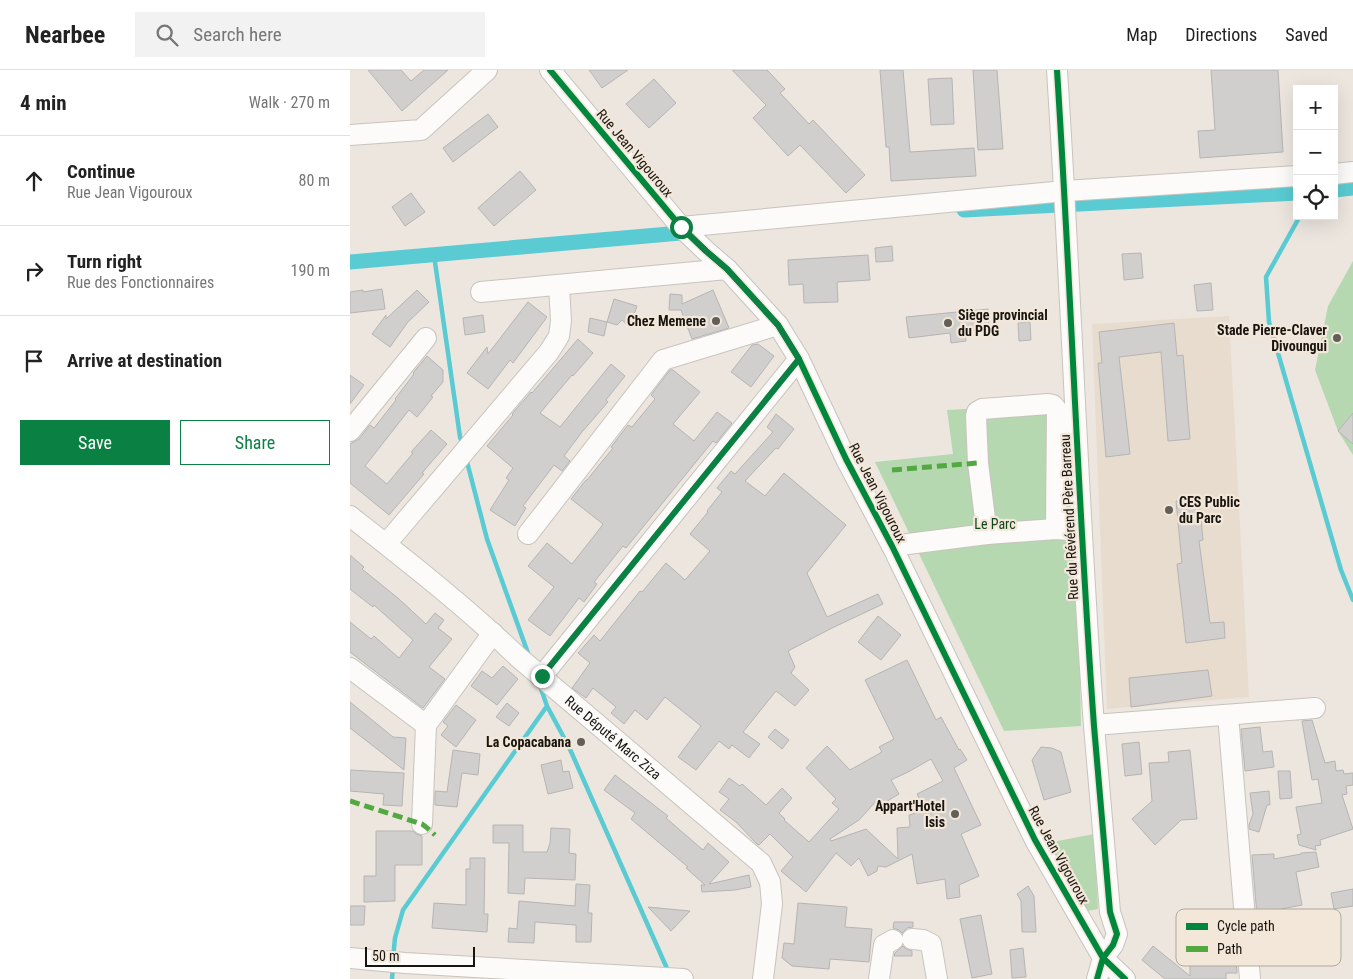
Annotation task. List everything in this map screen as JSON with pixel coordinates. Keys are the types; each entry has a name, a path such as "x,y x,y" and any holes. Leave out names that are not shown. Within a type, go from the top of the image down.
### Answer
{"street":[{"path":"350,136 420,130 487,70"},
{"name":"Rue Jean Vigouroux","path":"550,70 681,227 727,269 778,325 799,359 846,459 892,546 1035,840 1103,958 1125,979"},
{"name":"Rue du Révérend Père Barreau","path":"1057,70 1094,725 1110,912 1117,934 1113,945 1103,958"},
{"path":"1338,174 1353,172"},
{"path":"681,227 1065,202 1293,176"},
{"path":"481,292 727,269"},
{"path":"386,544 550,352 559,336 559,286"},
{"path":"528,534 663,360 778,325"},
{"path":"350,431 426,338"},
{"path":"540,675 799,359"},
{"path":"987,534 978,463 976,421 977,412 982,408 1048,404 1057,410 1056,529"},
{"name":"Rue Député Marc Ziza","path":"350,516 493,633 518,657 761,863 770,882 772,904 763,979"},
{"path":"892,546 987,534 1056,529 1082,530"},
{"path":"422,824 426,725 493,633"},
{"path":"350,668 426,725"},
{"path":"1094,725 1315,708"},
{"path":"1228,715 1244,909"},
{"path":"879,979 884,945 902,939 923,940 931,944 937,979"},
{"path":"350,958 633,978 683,979"},
{"path":"1097,979 1103,958"},
{"path":"1249,966 1250,979"}],"shaded area":[{"name":"CES Public du Parc","path":"1229,316 1249,697 1107,709 1092,324"}],"green space":[{"name":"Stade Pierre-Claver Divoungui","path":"1353,261 1353,455 1338,431 1315,370 1328,306"},
{"name":"Le Parc","path":"1075,403 1081,726 1004,731 875,462 953,454 947,410"},
{"path":"1094,834 1098,909 1077,913 1042,844"}],"building":[{"path":"368,70 401,70 411,81 424,70 448,70 402,111"},
{"path":"589,70 628,70 602,88"},
{"path":"732,70 767,70 785,89 780,93 809,124 813,120 865,175 846,193 800,145 788,156 753,118 766,105"},
{"path":"880,70 903,70 910,152 974,148 976,176 891,181 889,147 886,147"},
{"path":"973,70 997,70 1003,149 978,150"},
{"path":"1211,70 1278,70 1283,152 1200,158 1198,131 1215,130"},
{"path":"952,78 954,124 931,125 928,79"},
{"path":"654,79 676,103 649,128 626,104"},
{"path":"488,114 498,127 453,162 443,148"},
{"path":"520,171 536,190 494,226 478,208"},
{"path":"411,193 425,212 405,226 392,207"},
{"path":"892,246 893,261 876,262 875,248"},
{"path":"1141,253 1143,278 1124,280 1122,254"},
{"path":"868,255 870,280 837,282 838,302 804,303 803,284 789,285 788,260"},
{"path":"1211,283 1213,310 1197,311 1194,285"},
{"path":"382,289 385,309 350,313 350,292"},
{"path":"417,290 429,302 408,322 390,347 372,334 386,315 386,319"},
{"path":"713,290 729,328 692,339 681,310 669,310 670,294 682,295 682,304"},
{"path":"614,299 637,306 630,327 622,320 617,325 607,322"},
{"path":"528,302 547,317 513,363 510,360 488,389 467,373 487,347 488,354"},
{"name":"Siège provincial du PDG","path":"988,309 989,329 965,331 966,341 951,343 950,333 909,338 906,317"},
{"path":"483,315 485,332 465,335 463,318"},
{"path":"590,318 607,322 604,336 588,332"},
{"path":"1030,322 1031,340 1019,341 1018,323"},
{"path":"1174,323 1177,356 1183,355 1190,439 1168,441 1161,352 1119,357 1130,454 1106,457 1098,363 1102,363 1099,332"},
{"path":"578,339 593,353 540,413 560,427 611,364 625,376 606,400 608,402 564,456 570,461 562,471 554,465 523,506 526,508 515,526 490,510 509,480 506,478 513,468 487,446 512,414"},
{"path":"758,344 774,356 751,387 731,372 752,345"},
{"path":"427,356 443,370 443,382 417,417 409,410 365,466 387,484 413,453 411,452 431,430 447,444 389,515 350,483 350,444 359,439 370,425 374,428"},
{"path":"670,370 673,370 700,392 673,424 694,441 717,412 732,423 716,443 713,441 626,548 623,546 594,582 597,584 584,602 579,598 550,636 528,620 554,587 528,566 547,543 572,564 601,527 603,524 571,499 613,448 611,447 628,425 632,427 655,399 651,395"},
{"path":"350,375 364,385 350,404"},
{"path":"1353,413 1353,444 1338,431"},
{"path":"776,414 794,429 778,449 776,448 745,481 765,496 784,473 846,525 807,573 827,617 878,594 883,604 788,651 795,667 791,673 809,690 795,706 776,691 743,732 760,744 749,758 732,745 729,749 719,741 696,770 678,757 701,726 665,697 647,720 635,710 624,724 611,713 616,707 593,688 586,698 572,688 590,663 578,653 594,635 600,641 640,591 642,592 666,563 685,580 710,551 690,534 722,492 717,488 731,471 735,474 773,432 767,427"},
{"path":"1199,498 1203,540 1199,541 1210,623 1224,622 1225,638 1186,643 1177,564 1182,563 1176,501"},
{"path":"350,555 364,567 362,569 426,624 435,613 444,620 438,628 452,639 429,667 445,679 423,708 350,652 350,622 371,639 374,636 399,658 413,640 374,605 373,607 350,589"},
{"path":"878,616 901,635 881,660 858,642"},
{"path":"907,660 936,720 941,717 959,750 967,760 954,768 981,825 961,834 979,876 959,885 960,897 947,899 945,879 917,884 912,854 886,867 878,866 877,871 868,876 859,858 851,866 836,853 806,892 781,871 793,857 770,834 759,845 736,822 720,810 729,799 719,792 729,778 740,786 742,784 766,805 782,788 792,798 779,813 784,820 809,842 839,809 832,803 836,799 806,768 827,746 850,770 882,752 879,747 894,739 865,680","holes":["931,759 943,781 917,794 925,810 909,815 910,827 897,828 898,859 866,829 831,841 830,839 859,820 880,797 884,803 899,794 891,780"]},
{"path":"503,666 518,679 497,705 471,686 482,671 492,678"},
{"path":"1208,670 1212,696 1131,707 1129,678"},
{"path":"350,702 393,737 406,738 404,770 350,728"},
{"path":"507,703 519,713 509,726 496,717"},
{"path":"456,705 476,720 456,747 441,735 448,726 443,722"},
{"path":"1312,720 1325,763 1335,761 1336,771 1343,770 1344,774 1353,773 1353,785 1346,786 1347,794 1342,795 1353,829 1320,840 1321,845 1315,846 1316,850 1299,845 1297,835 1301,834 1296,807 1322,803 1318,779 1312,780 1302,721"},
{"path":"1260,727 1263,752 1272,751 1274,767 1245,771 1241,729"},
{"path":"775,729 789,740 782,749 768,737"},
{"path":"1139,742 1142,774 1125,776 1122,744"},
{"path":"1041,747 1052,748 1061,752 1071,792 1044,800 1032,760"},
{"path":"453,750 480,754 478,775 462,773 457,807 435,805 435,791 447,792"},
{"path":"1190,750 1197,819 1181,820 1155,845 1132,819 1152,801 1149,763 1169,762 1168,752"},
{"path":"561,760 563,772 569,771 573,788 548,794 541,765"},
{"path":"350,770 404,773 402,806 383,805 384,794 350,791"},
{"path":"1278,771 1290,771 1292,798 1280,799"},
{"path":"615,775 668,816 666,818 703,850 708,843 729,862 709,884 749,875 751,887 702,892 701,885 705,885 686,868 688,867 631,819 635,813 604,790"},
{"path":"1269,791 1270,805 1267,805 1259,832 1249,829 1253,814 1250,793"},
{"path":"493,825 523,825 523,852 547,852 551,828 570,829 569,853 576,854 575,880 525,878 524,894 508,893 509,843 493,843"},
{"path":"376,831 413,831 422,836 422,865 395,865 395,901 364,902 364,876 376,876"},
{"path":"1316,852 1319,867 1296,872 1302,905 1281,909 1256,909 1252,855 1274,854 1274,859"},
{"path":"470,858 485,858 484,914 488,914 487,932 432,928 434,903 466,905 466,869 470,869"},
{"path":"576,884 590,885 588,913 592,913 591,942 576,942 576,925 535,922 534,943 508,942 509,928 517,929 519,901 575,906"},
{"path":"1028,886 1034,896 1036,932 1022,932 1021,901 1017,894"},
{"path":"1353,889 1353,906 1334,909 1331,893"},
{"path":"798,903 847,907 845,927 872,929 869,962 830,959 829,969 792,966 782,958 784,943 794,944"},
{"path":"350,906 365,906 364,925 350,925"},
{"path":"648,907 690,911 671,931"},
{"path":"981,915 992,974 972,978 960,919"},
{"path":"894,922 913,922 913,927 907,928 902,933 893,928"},
{"path":"903,946 912,951 912,956 894,956 895,953"},
{"path":"1153,946 1190,976 1190,966 1236,966 1237,973 1226,973 1226,979 1165,979 1142,960"},
{"path":"1023,948 1026,977 1012,978 1010,950"}],"waterway":[{"path":"1338,190 1353,188"},
{"path":"964,210 1293,193"},
{"path":"1298,220 1266,277 1269,322 1341,570 1353,600"},
{"path":"350,262 692,232"},
{"path":"434,255 460,437 463,446"},
{"path":"466,458 487,539 529,656"},
{"path":"393,958 395,938 403,910 547,706 540,686"},
{"path":"547,706 569,747 669,973"},
{"path":"392,979 393,968"}],"marked path":[{"path":"892,470 978,463"},
{"path":"350,801 422,824 435,835"}],"cycle path":[{"path":"550,70 681,227 727,269 778,325 799,359 846,459 892,546 1035,840 1103,958 1125,979"},
{"path":"1057,70 1083,562 1094,726 1110,912 1117,934 1113,945 1103,958 1097,979"}],"place":[{"name":"Chez Memene","path":"716,321"},
{"name":"Siège provincial du PDG","path":"948,323"},
{"name":"Stade Pierre-Claver Divoungui","path":"1337,338"},
{"name":"CES Public du Parc","path":"1169,510"},
{"name":"La Copacabana","path":"581,742"},
{"name":"Appart'Hotel Isis","path":"955,814"}],"route":[{"path":"542,676 799,359 778,325 727,269 681,227"}]}
